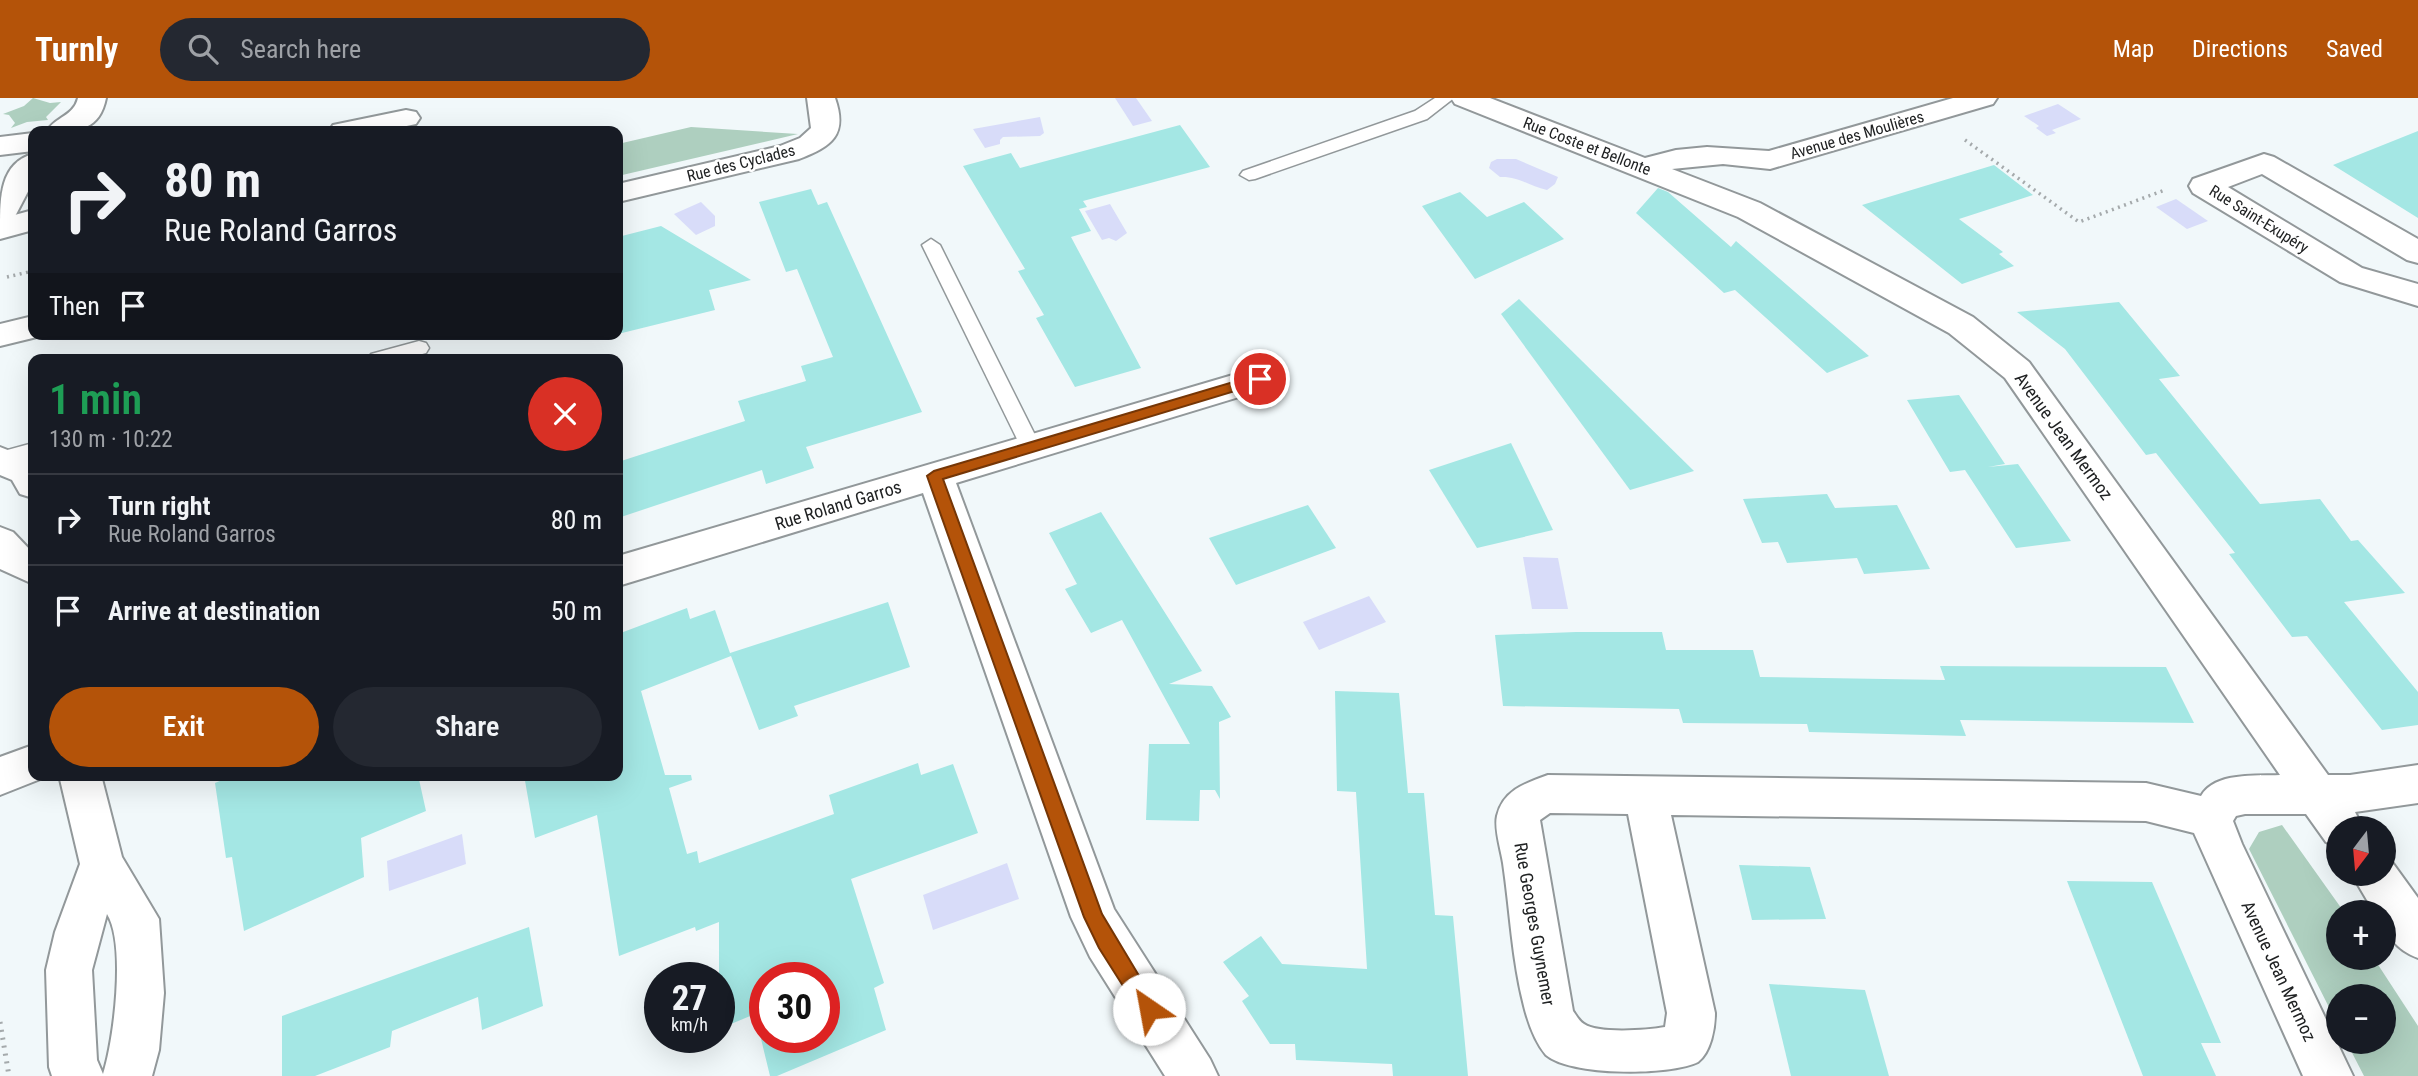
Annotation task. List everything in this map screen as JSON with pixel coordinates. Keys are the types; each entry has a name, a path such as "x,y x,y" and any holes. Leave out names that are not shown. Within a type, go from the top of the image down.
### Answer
{"street":[{"path":"68,126 90,108 92,98"},
{"name":"Rue des Cyclades","path":"623,191 789,153 808,146 827,129 829,118 821,98"},
{"name":"Rue Coste et Bellonte","path":"1465,98 1710,193"},
{"name":"Avenue des Moulières","path":"1646,168 1674,157 1749,156 1770,160 1983,98"},
{"path":"367,126 406,118"},
{"path":"0,146 28,143"},
{"path":"0,157 25,173 0,217"},
{"name":"Avenue des Moulières","path":"1710,193 1768,171 1770,160"},
{"name":"Rue Saint-Exupéry","path":"2204,186 2264,163 2418,253"},
{"name":"Rue Saint-Exupéry","path":"2204,186 2351,275 2418,295"},
{"name":"Avenue Jean Mermoz","path":"1710,193 1749,210 1961,325 2017,370 2329,810"},
{"path":"0,229 28,221"},
{"path":"0,335 28,328"},
{"name":"Rue Roland Garros","path":"623,569 1260,379"},
{"path":"0,460 25,471 28,476"},
{"path":"934,476 1094,917 1106,942 1193,1076"},
{"path":"0,542 15,561 28,567"},
{"path":"0,776 28,765"},
{"path":"82,781 102,863 136,919 140,993 135,1050 127,1076"},
{"path":"2210,819 2222,800 2245,794 2329,810 2350,794 2418,785"},
{"name":"Rue Georges Guynemer","path":"1646,798 1691,1013 1691,1031 1678,1048 1661,1053 1595,1052 1573,1046 1555,1029 1547,1004 1517,817 1527,803 1548,794 1646,798 2146,802 2210,819"},
{"name":"Avenue Jean Mermoz","path":"2210,819 2221,848 2328,1076"},
{"path":"79,1076 73,1067 69,971 78,932 102,863"},
{"path":"2382,886 2418,936"}],"lane":[{"path":"1249,175 1421,114 1446,98"},
{"path":"931,245 1031,447"},
{"path":"397,354 419,348"},
{"path":"0,460 28,452"}],"path":[{"path":"1929,114 2079,222 2172,188 2204,186"},
{"path":"7,277 28,272"},
{"path":"0,1022 9,1076"}],"green space":[{"path":"33,98 50,103 61,102 46,117 48,120 27,122 11,128 15,123 9,115 3,114 24,106"},
{"path":"691,127 798,134 623,175 623,143"},
{"path":"2282,825 2335,900 2326,900 2326,970 2381,970 2391,984 2326,984 2326,1001 2249,849 2259,832"},
{"path":"2396,992 2418,1026 2418,1076 2364,1076 2353,1054 2396,1054"}],"water":[{"path":"1115,98 1136,98 1152,121 1133,126"},
{"path":"2058,104 2081,119 2052,130 2056,133 2047,136 2036,128 2039,126 2024,116"},
{"path":"1040,117 1044,133 1040,136 1003,137 1000,144 985,148 973,129"},
{"path":"1497,159 1516,159 1558,177 1555,184 1547,190 1512,178 1500,177 1489,168 1491,162"},
{"path":"2176,199 2208,221 2187,229 2156,207"},
{"path":"701,202 715,216 715,226 696,235 674,214"},
{"path":"1110,204 1127,233 1116,241 1109,238 1102,240 1085,211"},
{"path":"1523,557 1558,558 1568,609 1532,609"},
{"path":"1369,596 1386,622 1319,650 1303,622"},
{"path":"462,834 466,864 389,891 387,861"},
{"path":"1007,863 1019,899 933,930 923,895"}],"building":[{"path":"1180,125 1210,167 1083,201 1087,207 1079,209 1091,231 1071,237 1141,368 1075,387 1036,318 1044,315 1018,271 1025,269 963,166 1011,153 1020,168"},
{"path":"2418,131 2418,218 2333,165"},
{"path":"1994,165 2033,195 1959,219 2003,252 1999,254 2014,266 1962,284 1862,205"},
{"path":"1658,188 1668,192 1731,247 1736,241 1869,356 1827,373 1735,290 1724,293 1636,213"},
{"path":"811,189 818,205 827,202 922,412 806,447 814,468 766,484 762,470 623,516 623,460 745,421 738,401 806,381 801,366 833,357 797,269 786,272 759,202"},
{"path":"1460,192 1487,217 1524,202 1564,239 1475,279 1422,206"},
{"path":"661,226 751,280 709,290 715,310 623,333 623,236"},
{"path":"1519,299 1694,471 1630,490 1501,314"},
{"path":"2119,302 2180,376 2159,379 2260,504 2320,499 2351,541 2358,540 2405,593 2344,602 2418,692 2418,725 2382,730 2307,636 2292,637 2229,554 2235,553 2156,453 2146,455 2065,349 2017,312"},
{"path":"1959,395 2005,464 1988,467 2018,464 2071,541 2016,548 1965,470 1950,472 1907,400"},
{"path":"1511,443 1553,530 1477,548 1429,470"},
{"path":"1827,494 1835,508 1897,505 1930,569 1864,574 1857,558 1787,563 1778,542 1762,543 1743,499"},
{"path":"1308,505 1336,548 1236,585 1209,538"},
{"path":"1101,512 1202,671 1169,684 1212,686 1231,717 1219,722 1220,799 1215,790 1200,790 1199,821 1146,820 1149,744 1190,744 1122,620 1091,633 1065,589 1077,584 1049,533"},
{"path":"888,602 910,667 794,706 798,716 759,730 731,656 641,691 665,775 691,775 692,780 669,788 687,854 697,851 699,863 834,814 829,795 918,763 921,775 953,764 978,833 851,879 884,983 874,988 886,1030 840,1049 840,962 749,962 749,1016 735,1022 735,962 719,962 719,922 696,931 695,927 619,956 597,815 535,838 525,781 623,781 623,632 687,608 690,619 715,610 730,653"},
{"path":"1662,632 1666,650 1753,650 1760,677 1945,680 1940,666 2166,667 2194,723 1960,720 1966,736 1809,732 1807,724 1683,723 1679,709 1503,706 1495,635"},
{"path":"1335,691 1399,693 1408,793 1424,793 1435,915 1453,916 1468,1076 1393,1076 1392,1064 1296,1060 1295,1044 1270,1044 1242,1001 1249,996 1223,962 1261,936 1282,964 1367,969 1356,792 1337,791"},
{"path":"419,781 426,811 361,838 364,877 244,931 232,857 226,858 215,783"},
{"path":"1739,865 1810,867 1826,919 1752,920"},
{"path":"2067,881 2152,882 2221,1043 2201,1043 2216,1076 2143,1076"},
{"path":"529,927 543,1006 482,1030 478,997 392,1031 390,1047 315,1076 282,1076 282,1016"},
{"path":"1769,984 1865,990 1889,1076 1791,1076"},
{"path":"764,1053 832,1053 777,1076 770,1076"}],"route":[{"path":"1149,1009 1106,942 1094,917 934,476 1260,379"}]}
